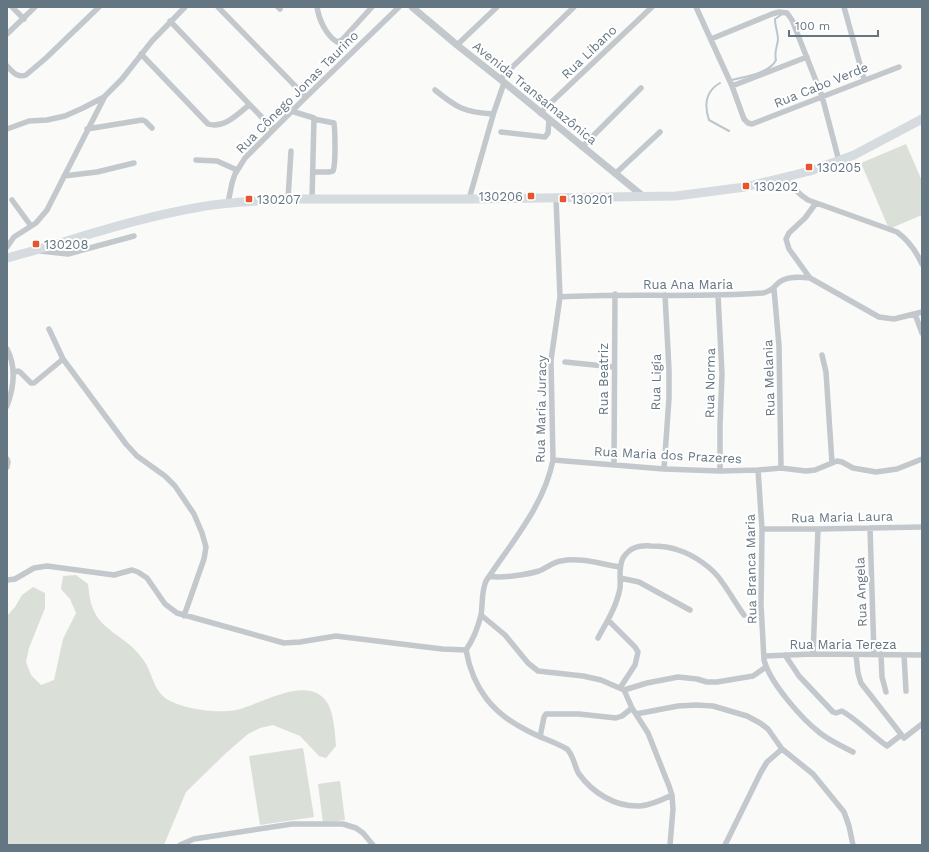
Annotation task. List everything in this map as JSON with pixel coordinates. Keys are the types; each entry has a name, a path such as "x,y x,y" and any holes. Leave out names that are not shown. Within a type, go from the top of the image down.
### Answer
{"main road":[{"path":"7,258 153,218 194,208 228,203 288,199 644,197 676,196 738,188 784,178 839,161 865,150 922,119"}],"street":[{"path":"12,7 24,19"},
{"path":"7,34 35,7"},
{"path":"7,66 15,74 23,76 99,7"},
{"path":"7,129 29,121 47,120 65,116 84,108 105,96 122,79 141,54 170,21 185,7"},
{"path":"218,7 306,97"},
{"name":"Rua Cônego Jonas Taurino","path":"317,7 321,23 337,42 342,40 372,7"},
{"name":"Rua Cônego Jonas Taurino","path":"228,203 232,183 237,170 245,158 399,7"},
{"name":"Avenida Transamazônica","path":"413,7 457,45 644,197"},
{"path":"457,45 497,7"},
{"path":"469,199 502,81 574,7"},
{"name":"Rua Líbano","path":"540,113 652,7"},
{"path":"696,7 732,86 807,57"},
{"path":"844,7 864,79"},
{"path":"711,39 772,14 787,13 792,20 822,96 839,161"},
{"path":"170,21 273,130"},
{"path":"141,54 208,124 214,126 226,122 249,104"},
{"name":"Rua Cabo Verde","path":"732,86 744,119 748,123 752,124 899,66"},
{"path":"582,147 641,88"},
{"path":"435,90 466,110 476,113 493,114"},
{"path":"7,247 14,237 36,223 47,210 105,96"},
{"path":"291,112 334,123 334,168 329,172 313,172"},
{"path":"312,199 314,119"},
{"path":"87,129 142,120 152,128"},
{"path":"501,132 545,137 548,133 549,120"},
{"path":"615,174 660,132"},
{"path":"288,199 291,151"},
{"path":"196,160 217,161 237,170"},
{"path":"64,176 93,173 134,163"},
{"path":"784,178 808,200 897,232 906,238 922,264"},
{"name":"Rua Maria Juracy","path":"466,650 476,631 481,615 483,588 534,510 550,475 553,460 551,360 560,297 556,198"},
{"path":"12,200 31,226"},
{"path":"816,203 789,234 786,240 789,249 810,278 879,317 894,319 922,312"},
{"path":"34,250 68,254 134,236"},
{"name":"Rua Ana Maria","path":"560,297 615,294 718,295 763,293 774,289 780,281 793,277 810,278"},
{"name":"Rua Melania","path":"774,289 779,346 781,468"},
{"name":"Rua Beatriz","path":"614,464 615,294"},
{"name":"Rua Ligia","path":"664,469 669,398 665,295"},
{"name":"Rua Norma","path":"718,295 722,374 720,471"},
{"path":"915,314 922,333"},
{"path":"49,329 63,359 126,444 137,456 165,476 175,486 182,494 194,514 206,547 200,573 184,616"},
{"path":"7,349 12,358 13,373 11,391 7,406"},
{"path":"822,355 826,372 832,463 837,461 842,462 854,468 876,472 897,470 922,459"},
{"path":"13,373 18,371 30,383 34,383 46,375 63,359"},
{"path":"565,362 614,367"},
{"path":"7,460 7,467"},
{"name":"Rua Maria dos Prazeres","path":"553,460 664,469 720,471 781,468 811,471 832,463"},
{"name":"Rua Branca Maria","path":"758,470 762,529 761,604 766,668"},
{"name":"Rua Maria Laura","path":"762,529 922,527"},
{"name":"Rua Angela","path":"870,528 878,654 886,692"},
{"path":"813,654 818,529"},
{"path":"598,638 608,620 617,598 620,588 620,567 623,559 627,552 638,546 662,546 680,550 704,565 719,578 744,615"},
{"path":"490,576 504,577 538,571 553,562 563,560 620,567"},
{"path":"7,580 15,579 34,568 47,566 114,574 132,570 147,578 165,604 172,610 184,616 284,643 336,636 442,649 466,650 468,666 483,693 495,709 509,721 568,749 572,754 578,772 601,796 609,800 640,806 656,802 672,795"},
{"path":"620,578 639,582 690,610"},
{"path":"481,615 505,635 528,662 538,671 583,676 622,689 678,677 697,679 707,682 717,682 753,676 766,668 780,690 814,728 853,752"},
{"path":"608,620 635,646 638,652 635,664 622,689"},
{"name":"Rua Maria Tereza","path":"765,656 813,654 922,655"},
{"path":"785,655 794,671 832,712 842,711 887,746 922,724"},
{"path":"856,655 861,684 902,736"},
{"path":"904,655 906,691"},
{"path":"622,689 648,733 672,795 670,845"},
{"path":"636,714 662,708 696,705 712,706 747,716 760,723 768,729 782,749 813,774 844,812 855,845"},
{"path":"540,737 546,714 579,714 616,718 622,716 632,708"},
{"path":"725,845 761,772 767,762 782,749"},
{"path":"180,845 194,840 292,824 343,824 356,828 363,833 373,845"}],"shaded area":[{"path":"906,144 922,181 922,215 889,229 861,163"},
{"path":"76,575 88,584 92,606 99,619 103,624 130,645 139,655 146,664 156,687 165,698 190,708 210,711 228,711 246,707 284,693 309,691 320,695 330,708 335,730 336,746 326,758 319,756 300,736 273,725 260,728 248,734 186,792 164,845 7,845 7,616 15,607 22,595 33,587 45,593 45,608 29,648 26,662 31,675 41,685 54,680 63,639 76,613 70,599 61,589 63,576"},
{"path":"303,748 314,817 260,825 249,756"},
{"path":"340,781 345,820 323,823 318,784"}],"waterway":[{"path":"731,80 756,74 773,64 776,60 775,52 778,40 775,19 781,15"},
{"path":"720,83 715,86 709,94 707,99 707,114 709,120 729,131"}],"place":[{"name":"130205","path":"809,167"},
{"name":"130202","path":"746,186"},
{"name":"130206","path":"531,196"},
{"name":"130207","path":"249,199"},
{"name":"130201","path":"563,199"},
{"name":"130208","path":"36,244"}]}
